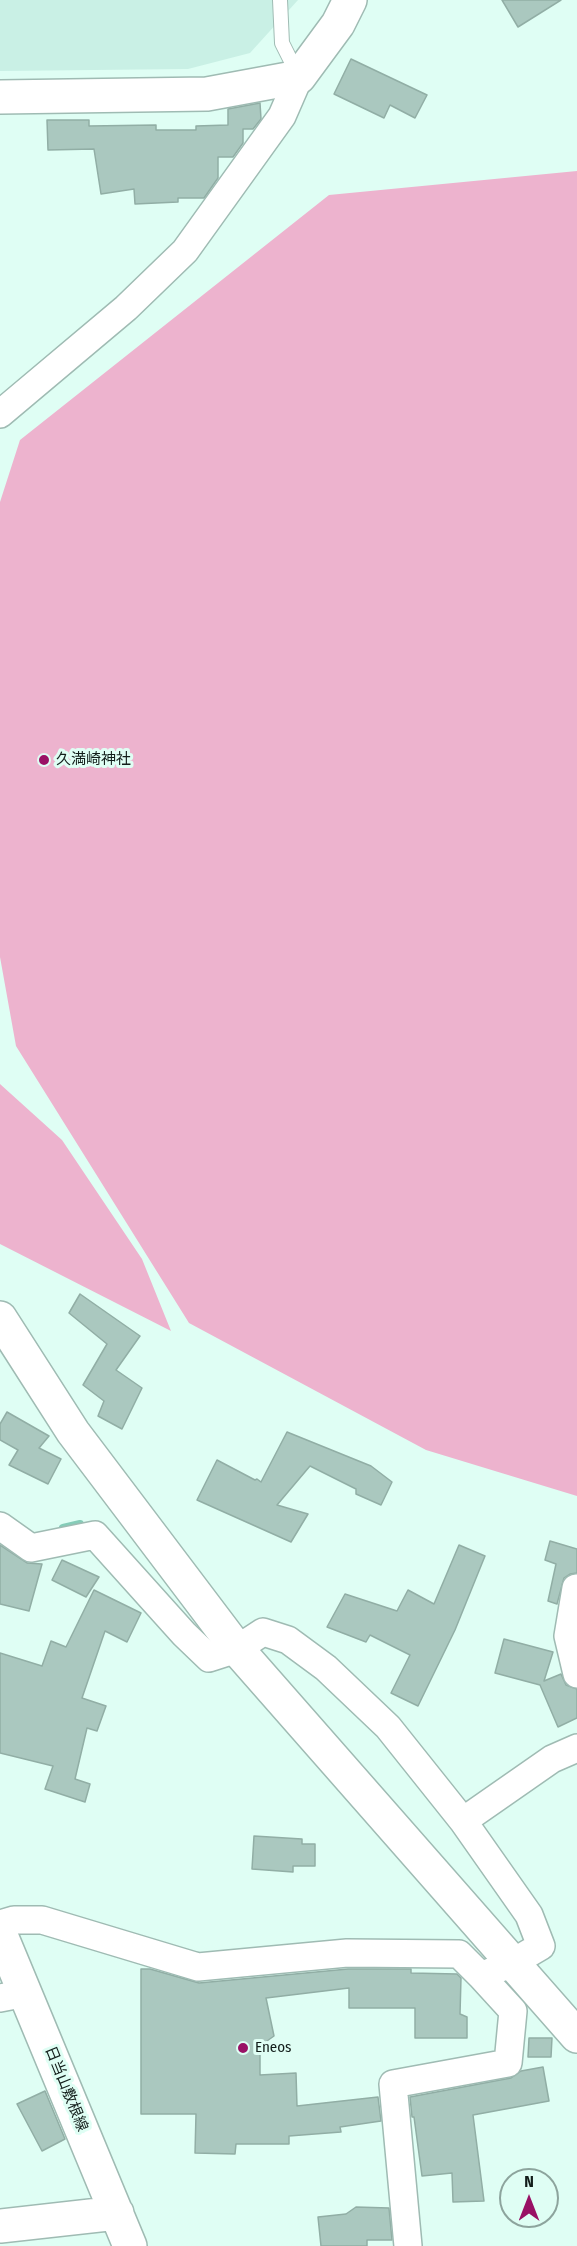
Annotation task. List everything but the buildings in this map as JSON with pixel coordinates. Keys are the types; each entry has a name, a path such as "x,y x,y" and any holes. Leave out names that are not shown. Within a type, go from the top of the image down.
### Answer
{"street":[{"path":"0,414 126,308 185,251 282,116 299,77 338,24 350,0"},
{"path":"0,98 207,94 299,77"},
{"path":"0,1318 73,1432 237,1649 577,2036"},
{"path":"0,1526 31,1548 95,1535 184,1634 209,1658 237,1649 263,1632 288,1640 326,1668 388,1727 463,1821 529,1915 541,1946 512,1963 482,1976"},
{"path":"576,1588 568,1636 577,1674"},
{"path":"463,1821 552,1759 577,1748"},
{"path":"0,1924 14,1920 42,1920 198,1967 347,1953 459,1954 513,2011 508,2063 393,2084 408,2246"},
{"name":"日当山敷根線","path":"0,1933 13,1996 117,2213 130,2246"},
{"path":"0,2226 117,2213"}],"lane":[{"path":"280,0 282,43 299,77"}],"shaded area":[{"path":"0,0 298,0 250,53 188,69 0,71"},
{"path":"577,171 577,1496 426,1450 189,1323 16,1046 0,957 0,502 20,440 329,195"},
{"path":"0,1084 62,1140 142,1259 171,1331 0,1244"}],"waterway":[{"path":"63,1528 80,1524"}],"place":[{"name":"久満崎神社","path":"44,760"},
{"name":"Eneos","path":"243,2048"}]}
